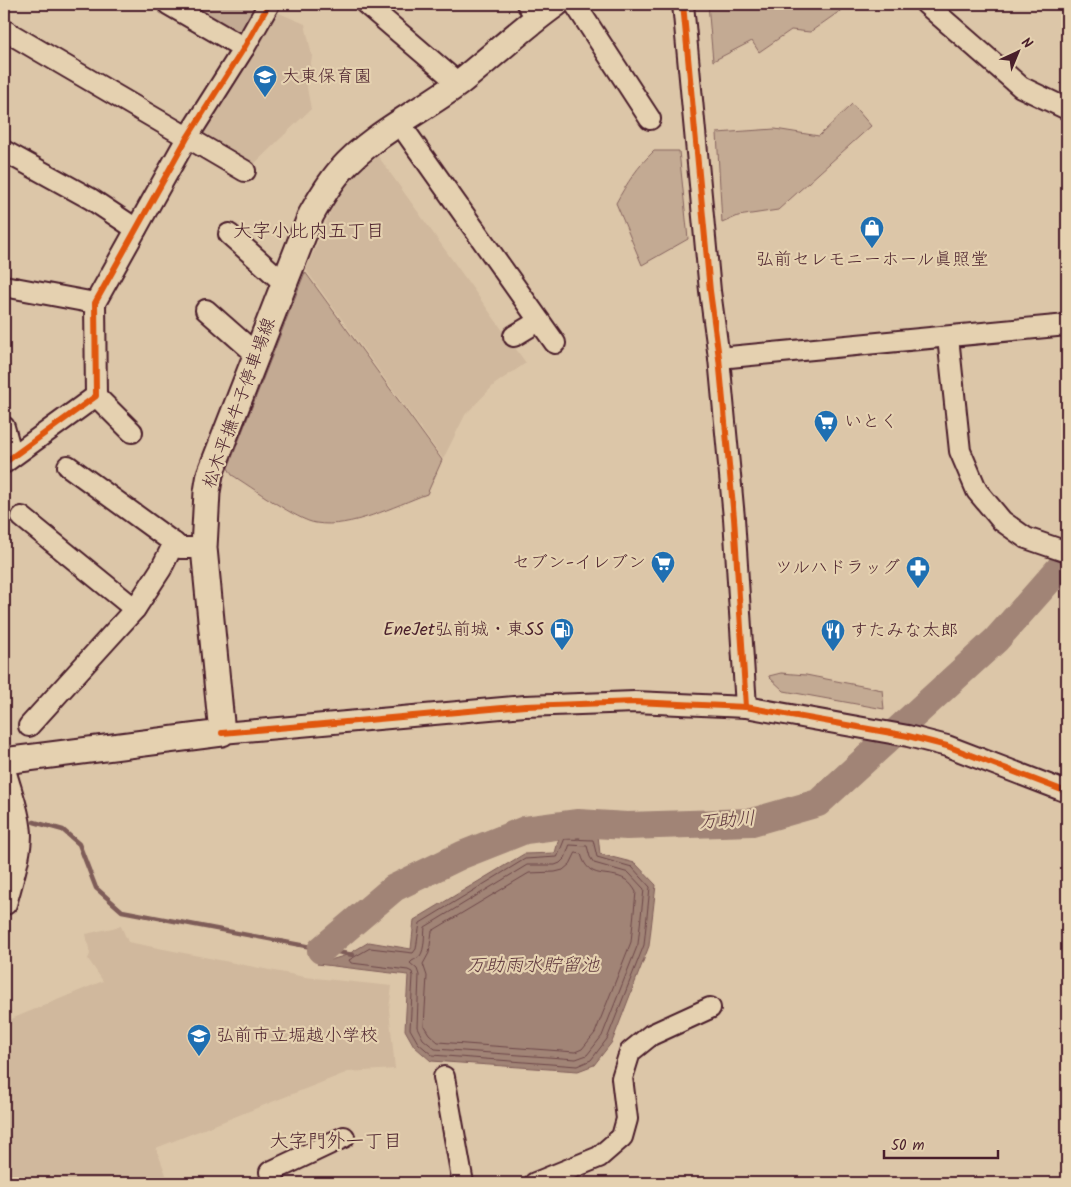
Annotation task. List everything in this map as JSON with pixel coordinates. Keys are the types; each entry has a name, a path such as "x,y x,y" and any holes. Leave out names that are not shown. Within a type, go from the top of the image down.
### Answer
{"main road":[{"name":"松木平撫牛子停車場線","path":"222,734 204,548 206,501 210,474 312,215 324,192 341,169 367,146 458,83 540,8"},
{"path":"4,761 222,734"},
{"path":"4,775 19,830 14,864 4,902"}],"street":[{"path":"168,4 244,48"},
{"path":"132,432 96,396 95,303 187,138 244,48 269,4"},
{"path":"366,4 458,83"},
{"path":"575,4 650,119"},
{"path":"682,4 734,518 746,707"},
{"path":"926,4 1021,87 1067,109"},
{"path":"4,30 245,171"},
{"path":"400,124 555,343"},
{"path":"4,151 92,198 136,229"},
{"path":"229,234 284,283"},
{"path":"4,286 95,303"},
{"path":"206,310 256,355"},
{"path":"514,336 540,321"},
{"path":"718,358 948,338 1067,325"},
{"path":"948,338 960,452 977,491 1002,521 1026,538 1060,550"},
{"path":"4,427 8,460 96,396"},
{"path":"68,466 180,548 204,548"},
{"path":"22,517 135,609"},
{"path":"29,726 135,609 161,569 174,543"},
{"path":"222,734 525,706 635,702 746,707 883,730 947,746 1067,792"},
{"path":"534,1183 599,1157 622,1137 628,1119 622,1078 630,1052 652,1035 710,1008"},
{"path":"444,1077 462,1183"},
{"path":"275,1183 270,1172 344,1137"}],"shaded area":[{"path":"184,4 260,4 243,31 234,32"},
{"path":"708,4 850,4 810,32 791,30 759,52 752,41 713,61"},
{"name":"大東保育園","path":"272,10 305,24 312,56 307,88 311,109 250,168 204,141 201,131"},
{"path":"852,104 871,126 778,210 738,216 722,223 717,133 775,129 819,136"},
{"path":"654,151 679,151 688,239 642,265 616,203 633,175"},
{"path":"378,156 526,363 495,384 465,415 443,459 306,270 337,196 349,179"},
{"path":"305,272 442,460 427,494 358,520 343,523 329,524 308,521 232,475 228,468"},
{"path":"781,673 806,675 882,690 884,709 784,691 769,677"},
{"name":"弘前市立堀越小学校","path":"121,926 128,942 305,977 392,986 389,1009 395,1069 348,1072 156,1148 169,1183 4,1183 4,1022 103,981 88,959 90,954 86,934"}],"water":[{"name":"万助雨水貯留池","path":"560,834 598,835 600,854 635,863 656,885 649,946 612,1042 594,1065 578,1071 431,1061 414,1046 405,1030 408,975 317,964 347,955 369,942 411,949 414,920 524,854 555,853"}],"waterway":[{"name":"万助川","path":"321,950 394,888 462,855 525,830 578,823 627,826 752,822 818,803 996,640 1067,560"},
{"path":"34,822 63,830 79,844 96,888 122,911 353,955"},
{"path":"578,823 578,838"}],"cycle path":[{"path":"4,463 96,396 95,303 187,138 244,48 269,4"},
{"path":"683,4 734,518 746,707"},
{"path":"222,733 525,706 635,702 746,707 908,736 947,746 1067,792"}],"place":[{"name":"大東保育園","path":"265,98"},
{"name":"弘前セレモニーホール眞照堂","path":"872,249"},
{"name":"いとく","path":"826,443"},
{"name":"セブン-イレブン","path":"663,584"},
{"name":"ツルハドラッグ","path":"918,589"},
{"name":"EneJet弘前城・東SS","path":"562,651"},
{"name":"すたみな太郎","path":"833,652"},
{"name":"弘前市立堀越小学校","path":"199,1057"}],"district":[{"name":"大字小比内五丁目","path":"309,232"},
{"name":"大字門外一丁目","path":"336,1142"}]}
